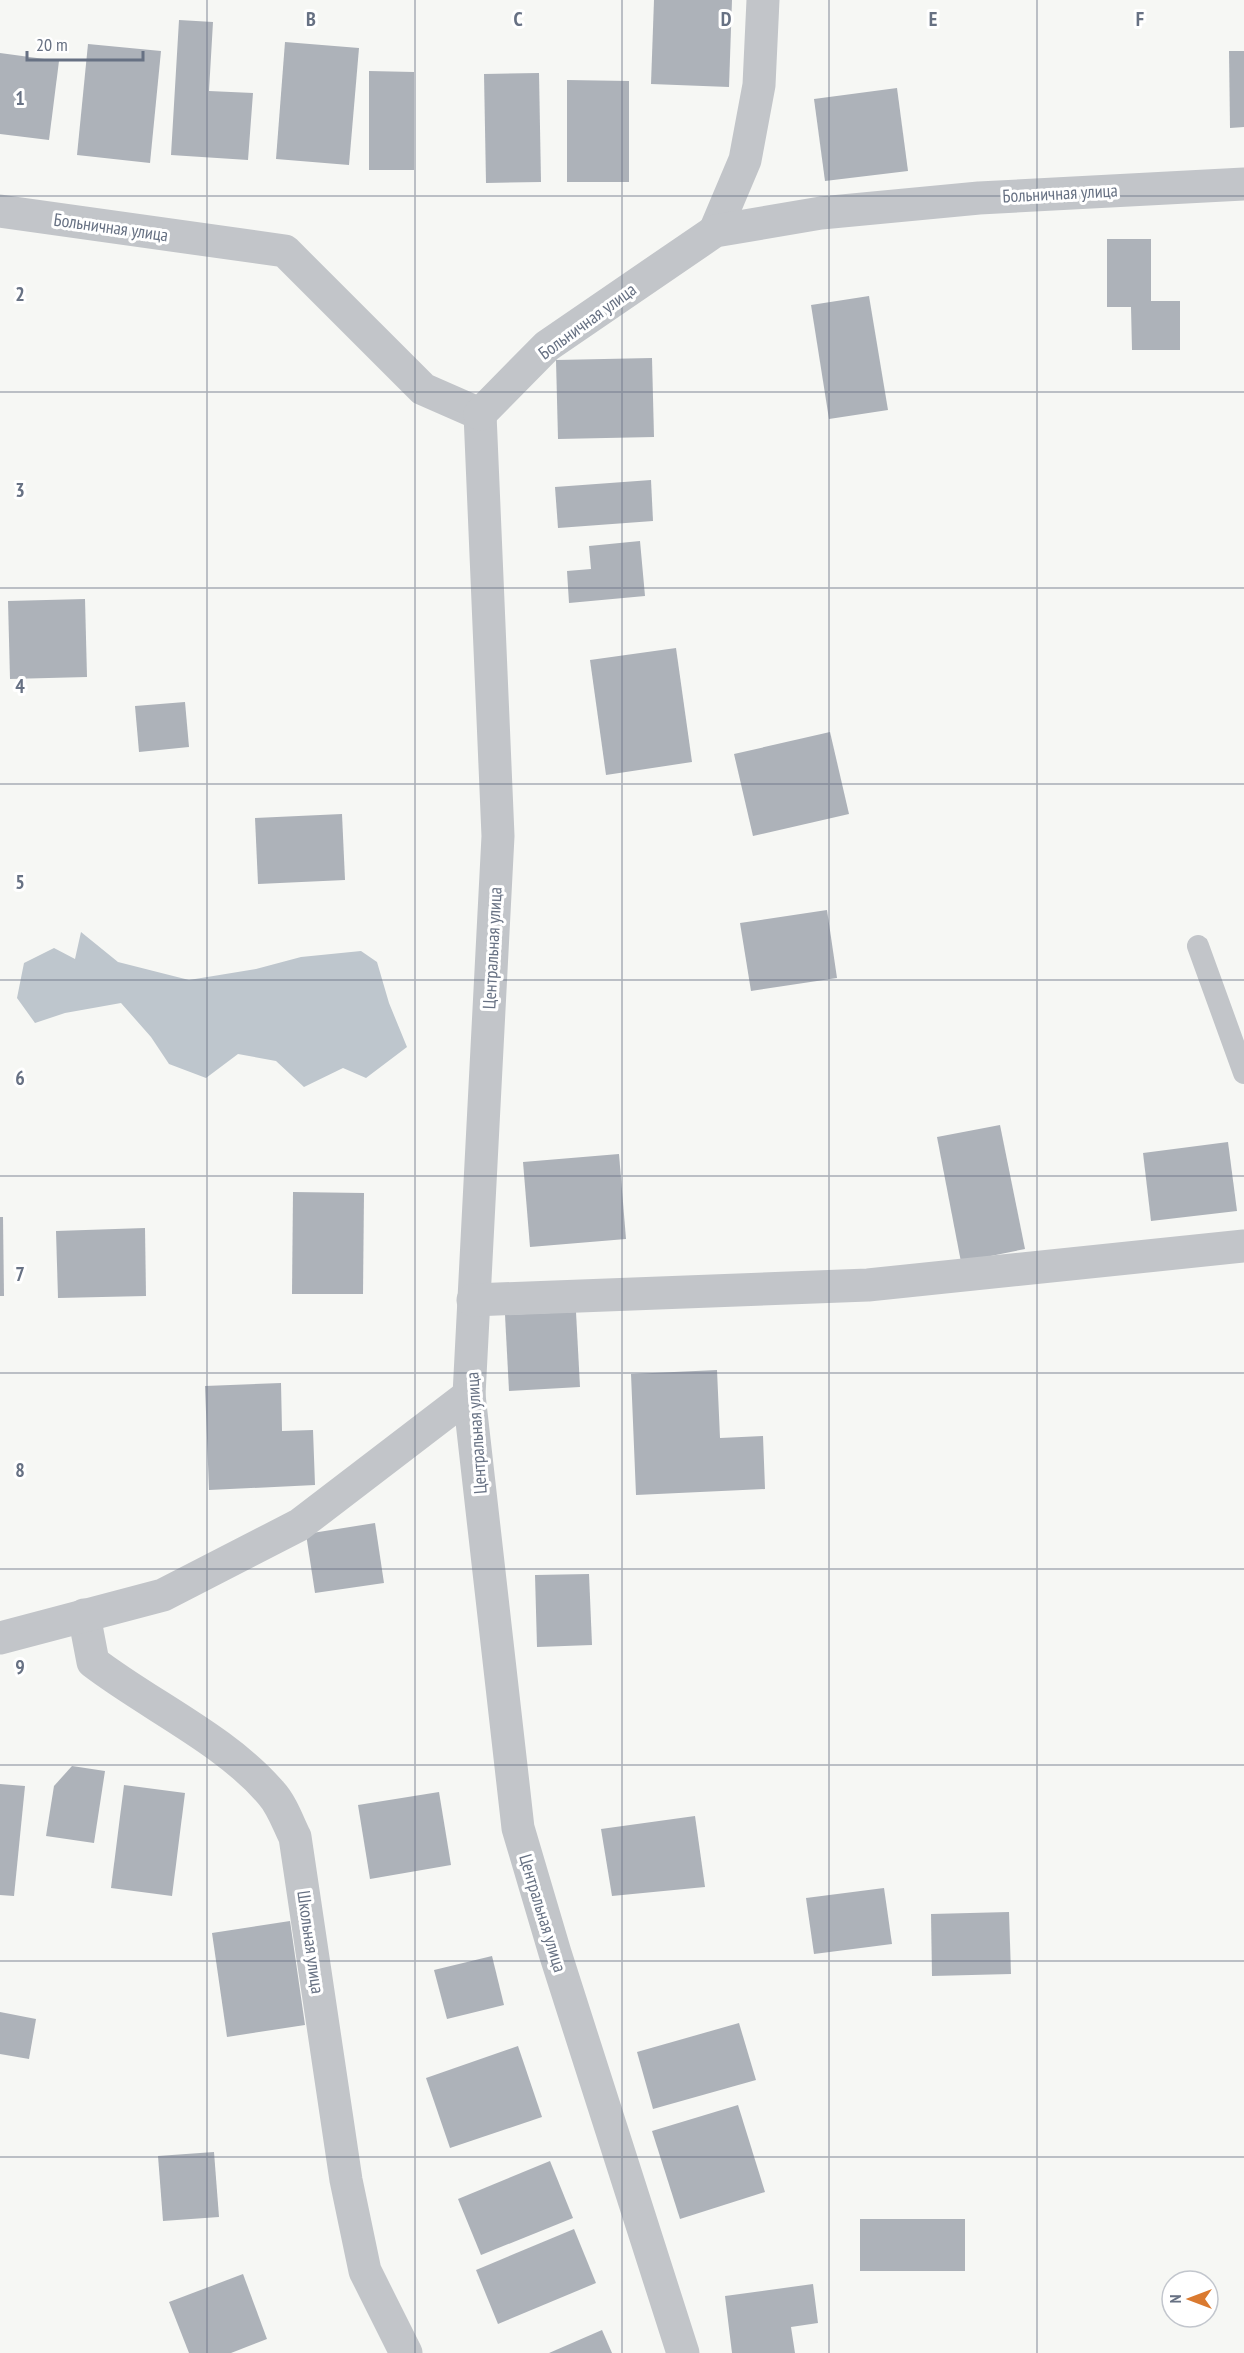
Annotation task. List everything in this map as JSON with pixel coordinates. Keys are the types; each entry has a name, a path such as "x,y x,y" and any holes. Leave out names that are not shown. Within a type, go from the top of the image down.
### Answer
{"street":[{"path":"715,231 745,160 759,85 763,0"},
{"name":"Больничная улица","path":"0,211 285,251 423,389 480,414 547,346 715,231 821,213 979,198 1244,184"},
{"name":"Центральная улица","path":"480,414 498,836 469,1395 518,1828 555,1953 683,2353"},
{"path":"473,1300 868,1285 1244,1246"},
{"path":"0,1638 163,1595 299,1525 469,1395"},
{"name":"Школьная улица","path":"84,1615 93,1662 123,1685 246,1767 273,1794 296,1837 346,2180 365,2271 406,2353"}],"lane":[{"path":"1198,946 1244,1072"}],"shaded area":[{"path":"81,932 118,962 189,980 256,969 301,957 361,951 377,962 389,1003 407,1047 366,1078 343,1068 304,1087 276,1061 238,1054 206,1078 169,1064 151,1037 121,1003 65,1013 35,1023 17,998 24,963 54,948 75,959"}],"building":[{"path":"654,0 732,0 729,87 651,84"},
{"path":"179,20 213,22 209,91 253,93 248,160 171,155"},
{"path":"285,42 359,48 349,165 276,159"},
{"path":"88,44 161,51 150,163 77,155"},
{"path":"1229,51 1244,51 1244,127 1230,128"},
{"path":"0,53 59,61 49,140 0,134"},
{"path":"369,71 414,72 414,170 369,170"},
{"path":"539,73 541,182 486,183 484,74"},
{"path":"567,80 629,81 629,182 567,182"},
{"path":"897,88 908,171 825,181 814,99"},
{"path":"1107,239 1151,239 1151,301 1180,301 1180,350 1132,350 1131,307 1107,307"},
{"path":"869,296 888,410 829,419 811,305"},
{"path":"652,358 654,437 558,439 556,360"},
{"path":"651,480 653,521 558,528 555,487"},
{"path":"640,541 645,596 569,603 567,571 591,569 589,546"},
{"path":"85,599 87,677 10,679 8,601"},
{"path":"676,648 692,762 606,775 590,660"},
{"path":"185,702 189,747 139,752 135,706"},
{"path":"830,732 849,814 753,836 734,754"},
{"path":"342,814 345,880 258,884 255,818"},
{"path":"827,910 837,978 751,991 740,923"},
{"path":"1000,1125 1025,1249 961,1262 937,1137"},
{"path":"1228,1142 1237,1211 1151,1221 1143,1153"},
{"path":"619,1154 626,1239 530,1247 523,1162"},
{"path":"293,1192 364,1193 363,1294 292,1294"},
{"path":"0,1217 3,1217 4,1296 0,1296"},
{"path":"145,1228 146,1296 58,1298 56,1231"},
{"path":"576,1312 580,1387 509,1391 505,1315"},
{"path":"717,1370 720,1438 763,1436 765,1489 636,1495 631,1374"},
{"path":"281,1383 282,1431 313,1430 315,1485 209,1490 205,1386"},
{"path":"375,1523 384,1583 315,1593 306,1534"},
{"path":"589,1574 592,1645 537,1647 535,1575"},
{"path":"72,1766 105,1771 94,1843 46,1836 54,1786"},
{"path":"0,1784 25,1786 14,1896 0,1895"},
{"path":"124,1785 185,1793 172,1896 111,1888"},
{"path":"439,1792 451,1865 370,1879 358,1805"},
{"path":"695,1816 705,1887 612,1896 601,1829"},
{"path":"884,1888 892,1944 814,1954 806,1898"},
{"path":"1009,1912 1011,1974 932,1976 931,1914"},
{"path":"290,1921 305,2025 227,2037 212,1933"},
{"path":"492,1956 504,2005 447,2019 434,1970"},
{"path":"0,2012 36,2019 29,2059 0,2054"},
{"path":"739,2023 756,2080 653,2109 637,2052"},
{"path":"518,2046 542,2117 450,2148 426,2078"},
{"path":"738,2105 765,2192 680,2219 652,2131"},
{"path":"214,2152 219,2217 163,2221 158,2156"},
{"path":"550,2161 573,2218 481,2255 458,2199"},
{"path":"860,2219 965,2219 965,2271 860,2271"},
{"path":"574,2229 596,2283 498,2324 476,2270"},
{"path":"243,2274 267,2339 231,2353 189,2353 169,2302"},
{"path":"813,2284 818,2323 791,2327 795,2353 732,2353 725,2296"},
{"path":"602,2330 612,2353 549,2353"}]}
